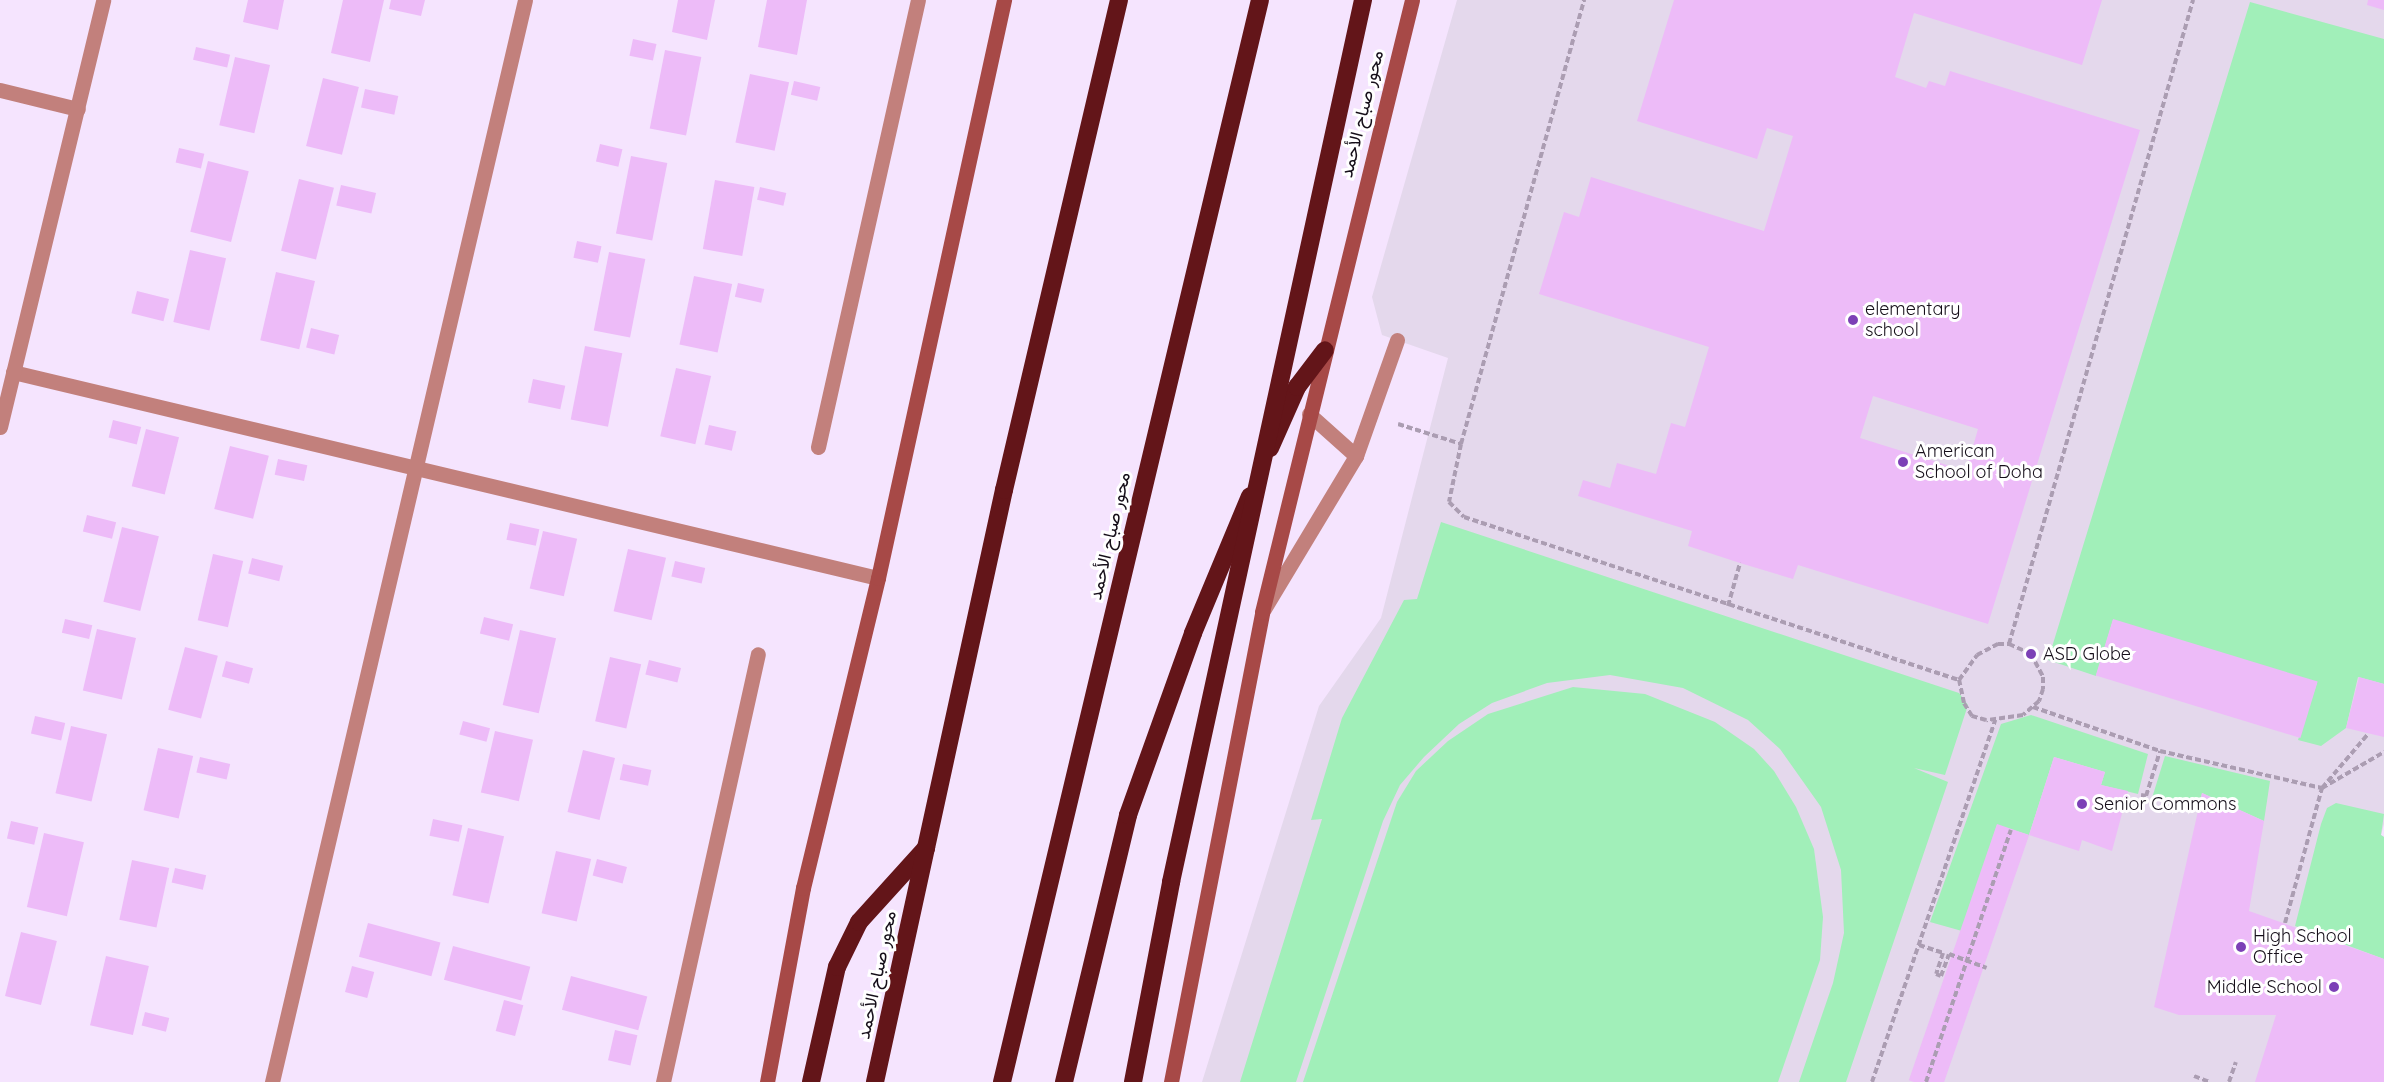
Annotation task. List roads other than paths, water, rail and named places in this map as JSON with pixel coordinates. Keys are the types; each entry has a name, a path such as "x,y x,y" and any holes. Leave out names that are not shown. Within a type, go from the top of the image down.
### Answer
{"highway":[{"name":"محور صباح الأحمد","path":"875,1082 1004,490 1119,0"},
{"name":"محور صباح الأحمد","path":"1002,1082 1260,0"},
{"path":"1133,1082 1171,882 1363,0"},
{"path":"1064,1082 1106,898 1151,746 1286,410 1306,372 1325,350"},
{"path":"811,1082 837,967 859,922 926,848"}],"street":[{"path":"0,427 103,0"},
{"path":"272,1082 525,0"},
{"path":"818,447 918,0"},
{"path":"767,1082 803,888 878,578 1004,0"},
{"name":"محور صباح الأحمد","path":"1171,1082 1262,612 1412,0"},
{"path":"0,90 78,109"},
{"path":"1262,612 1356,456 1397,340"},
{"path":"13,372 878,578"},
{"path":"1310,414 1356,456"},
{"path":"663,1082 758,654"}],"place":[{"name":"elementary school","path":"1853,320"},
{"name":"American School of Doha","path":"1903,462"},
{"name":"ASD Globe","path":"2031,654"},
{"name":"Senior Commons","path":"2082,804"},
{"name":"High School Office","path":"2241,947"},
{"name":"Middle School","path":"2334,987"}]}
